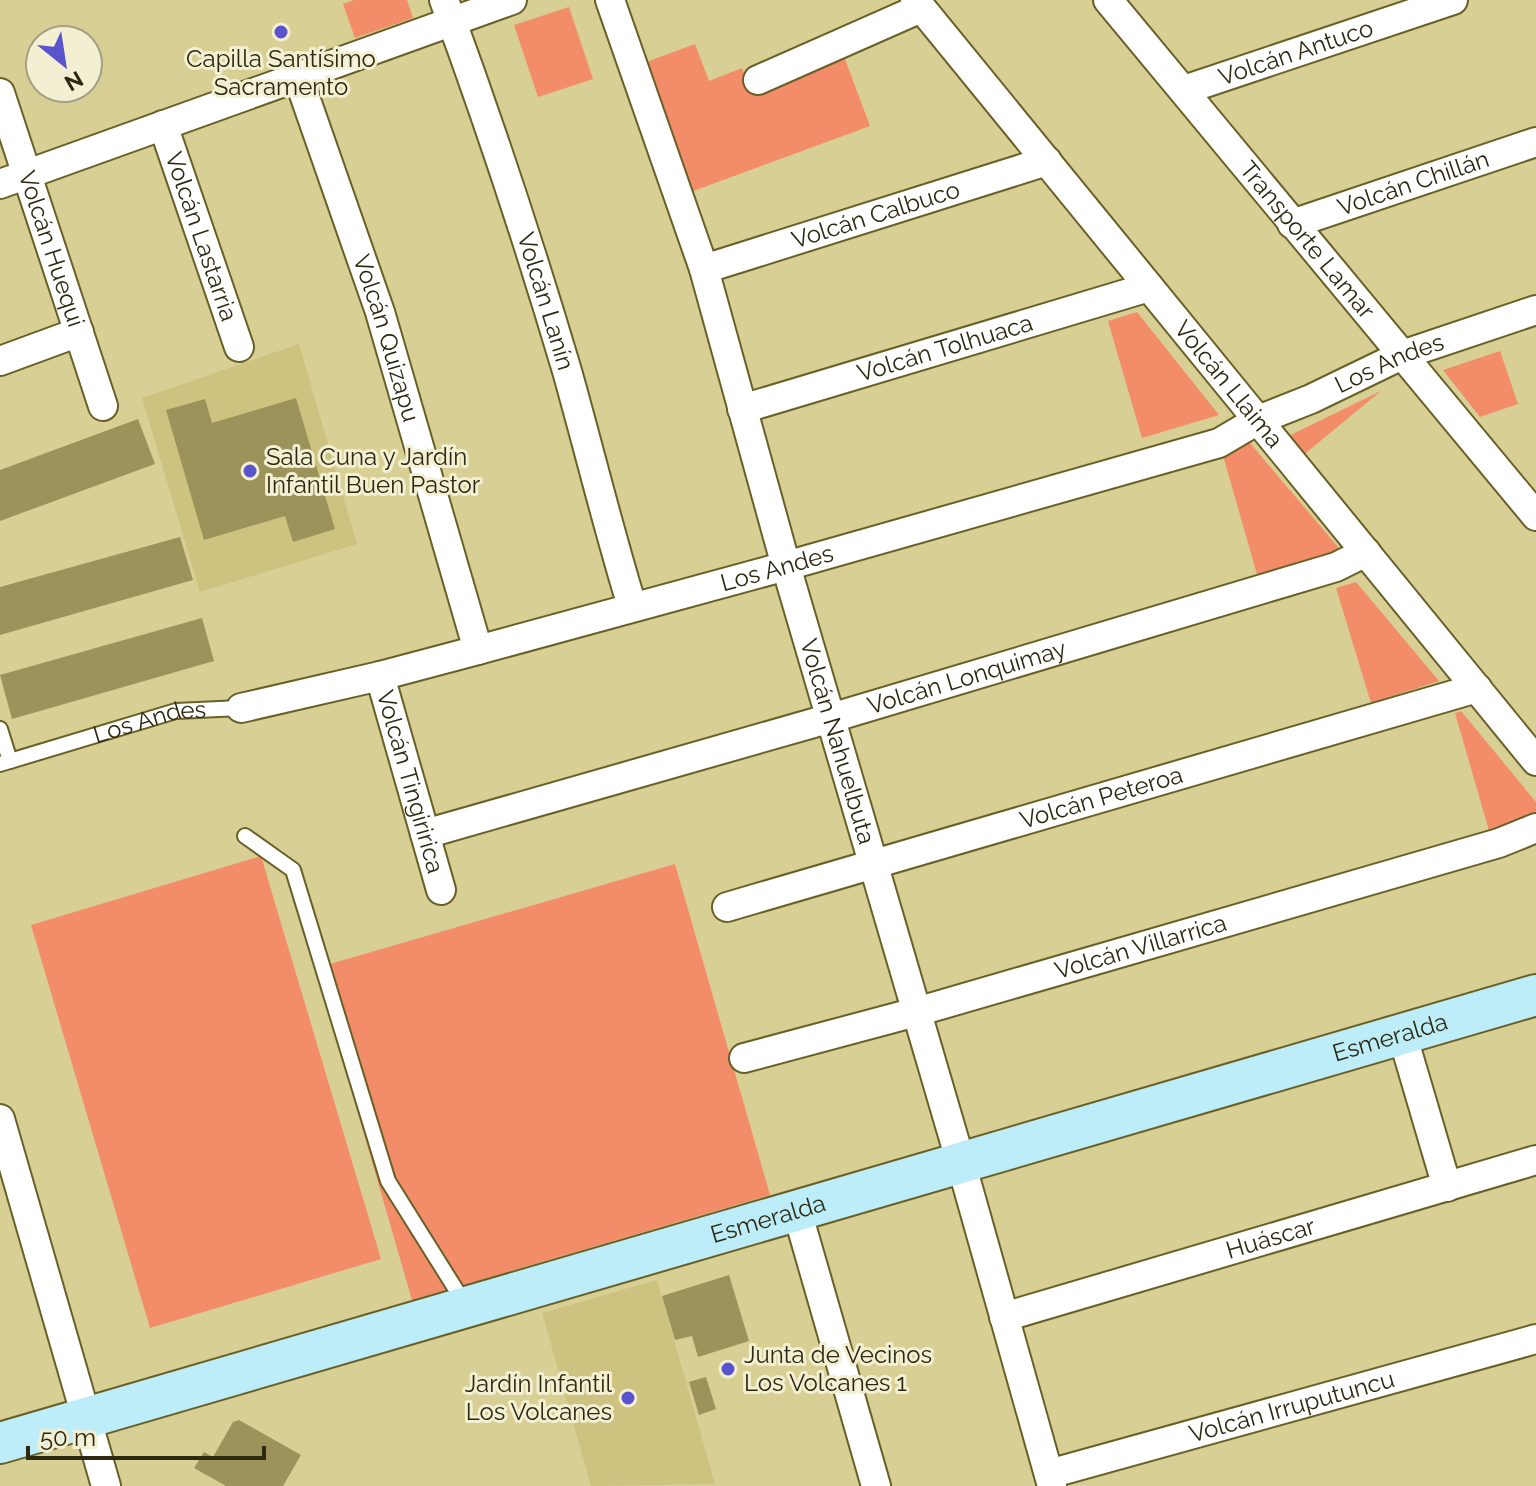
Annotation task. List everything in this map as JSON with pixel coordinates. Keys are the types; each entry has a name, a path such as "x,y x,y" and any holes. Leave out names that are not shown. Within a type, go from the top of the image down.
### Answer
{"street":[{"path":"0,184 298,77 448,11 512,0"},
{"name":"Volcán Nahuelbuta","path":"610,0 704,269 786,566 1051,1480"},
{"name":"Transporte Lamar","path":"1108,0 1536,516"},
{"name":"Volcán Antuco","path":"1184,90 1453,0"},
{"name":"Volcán Llaima","path":"758,80 918,4 1536,761"},
{"name":"Volcán Lanín","path":"448,11 566,369 632,606"},
{"name":"Volcán Quizapu","path":"298,77 380,312 478,650"},
{"name":"Volcán Huequi","path":"0,93 103,406"},
{"name":"Volcán Lastarria","path":"163,125 239,347"},
{"name":"Volcán Chillán","path":"1292,224 1536,142"},
{"name":"Volcán Calbuco","path":"704,269 1047,161"},
{"name":"Volcán Tolhuaca","path":"742,409 1149,287"},
{"name":"Los Andes","path":"241,708 478,650 1219,443 1258,420 1311,399 1402,355 1536,310"},
{"path":"0,361 79,332"},
{"name":"Volcán Lonquimay","path":"425,834 831,718 1336,567 1366,552"},
{"name":"Volcán Tingiririca","path":"380,676 441,890"},
{"name":"Volcán Peteroa","path":"727,907 1477,688"},
{"name":"Volcán Villarrica","path":"744,1058 916,1012 1499,843 1536,828"},
{"name":"Esmeralda","path":"0,1443 1536,995"},
{"path":"1402,1034 1447,1187"},
{"path":"0,1119 106,1486"},
{"name":"Huáscar","path":"1004,1317 1536,1160"},
{"path":"797,1211 876,1486"},
{"name":"Volcán Irruputuncu","path":"1051,1480 1536,1339"}],"lane":[{"name":"Los Andes","path":"5,763 176,711 241,708"},
{"path":"0,729 5,763"},
{"path":"245,836 293,870 388,1181 467,1308"}],"shaded area":[{"path":"354,0 407,0 413,18 355,38 343,4"},
{"path":"569,7 593,79 538,97 514,25"},
{"path":"695,44 709,81 742,68 751,92 845,59 870,126 688,193 641,64"},
{"path":"1137,312 1219,415 1142,438 1108,321"},
{"name":"Sala Cuna y Jardín Infantil Buen Pastor","path":"299,344 357,544 200,592 142,398"},
{"path":"1500,351 1518,404 1480,417 1443,370"},
{"path":"1381,391 1290,466 1272,444"},
{"path":"1244,436 1349,560 1260,585 1220,445"},
{"path":"1356,582 1439,681 1371,703 1336,588"},
{"path":"1461,711 1536,802 1536,821 1490,834 1455,713"},
{"path":"261,856 381,1259 150,1328 31,925"},
{"path":"675,864 770,1195 412,1300 316,968"},
{"name":"Jardín Infantil Los Volcanes","path":"657,1280 715,1484 591,1486 542,1313"}],"building":[{"path":"296,398 335,529 293,542 285,516 204,540 166,410 205,399 212,423"},
{"path":"138,419 155,464 0,521 0,470"},
{"path":"180,537 193,580 0,635 0,587"},
{"path":"202,618 214,661 12,719 0,675"},
{"path":"729,1275 749,1341 698,1357 692,1336 675,1340 662,1296"},
{"path":"706,1377 716,1409 699,1415 689,1382"},
{"path":"239,1420 301,1455 283,1486 226,1486 194,1468 204,1452 213,1457 233,1422"}],"place":[{"name":"Capilla Santísimo Sacramento","path":"281,32"},
{"name":"Sala Cuna y Jardín Infantil Buen Pastor","path":"250,471"},
{"name":"Junta de Vecinos Los Volcanes 1","path":"728,1369"},
{"name":"Jardín Infantil Los Volcanes","path":"628,1398"}]}
